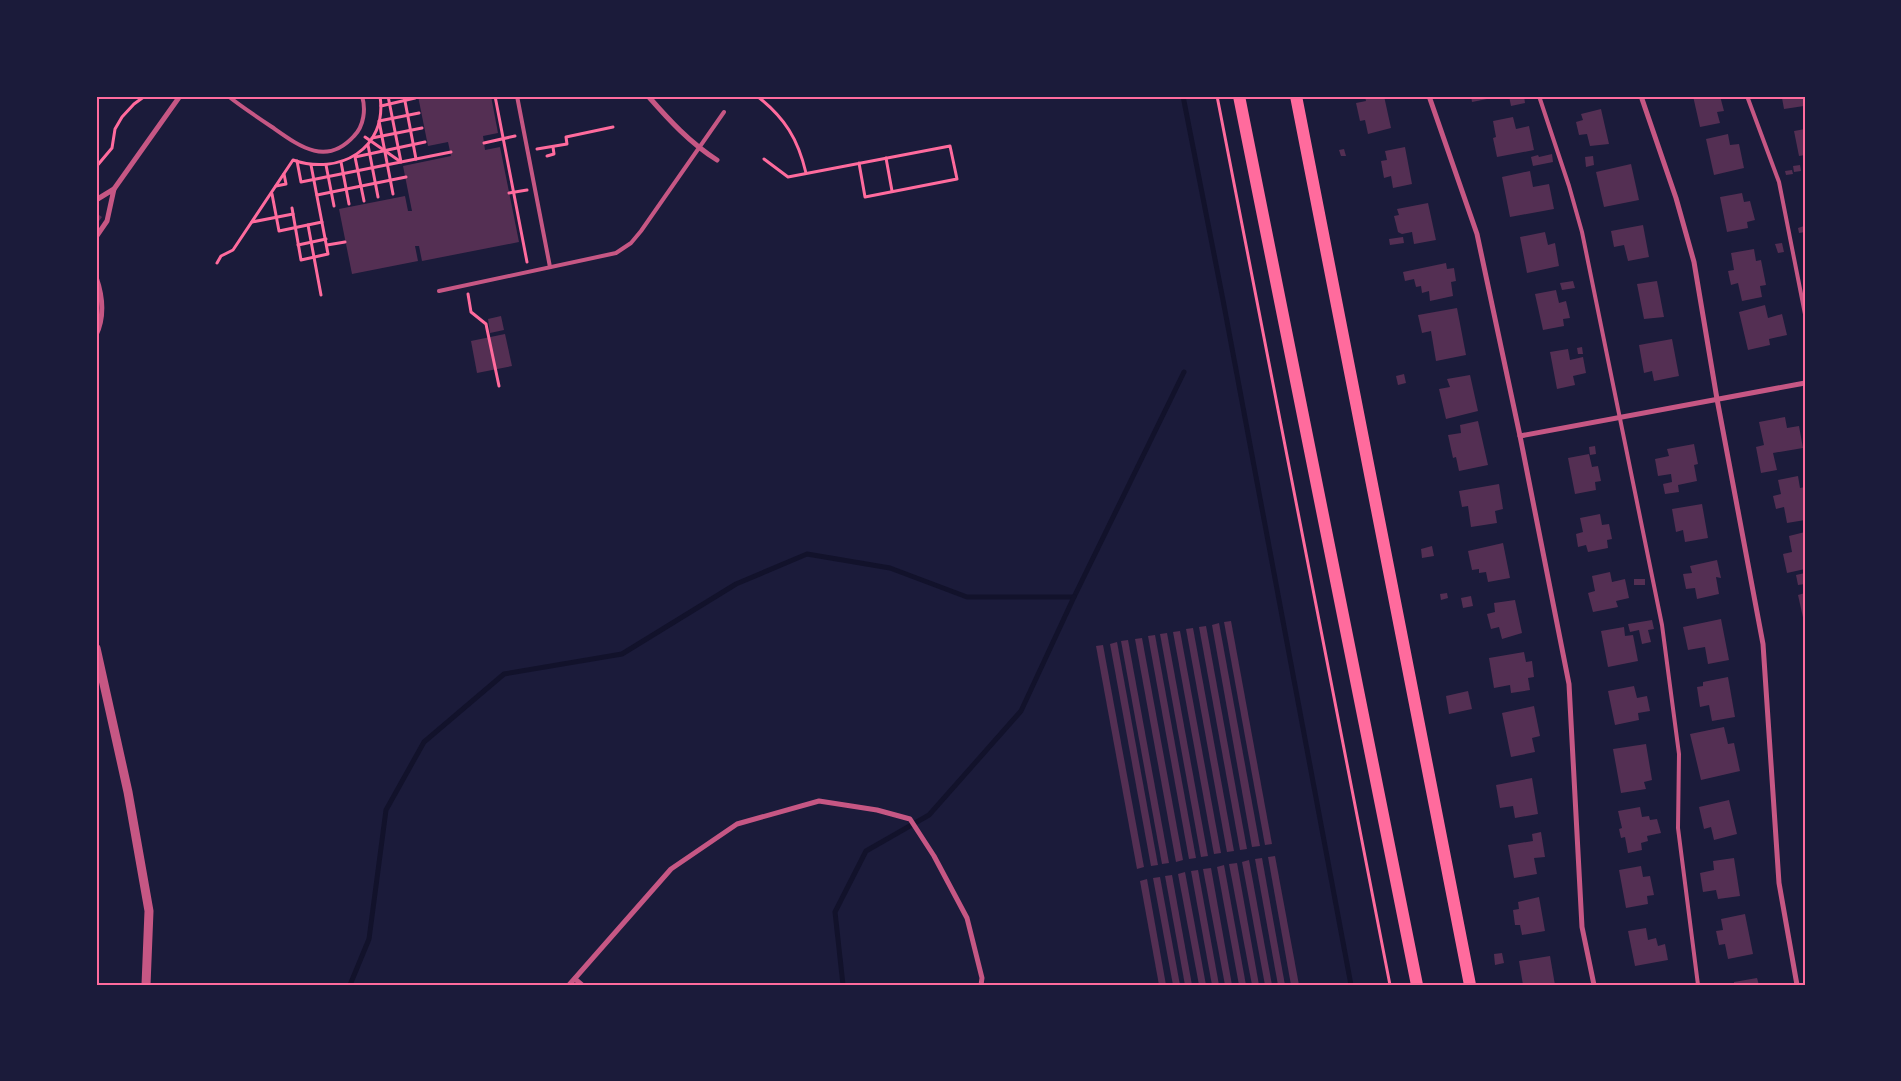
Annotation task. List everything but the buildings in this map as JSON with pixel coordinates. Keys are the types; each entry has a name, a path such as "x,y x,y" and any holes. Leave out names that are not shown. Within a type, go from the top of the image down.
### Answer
{"main road":[{"path":"1239,96 1417,985"},
{"path":"1296,96 1470,985"}],"street":[{"path":"96,200 114,189 180,96"},
{"path":"648,96 667,118 698,148 717,160"},
{"path":"1429,96 1477,234 1520,436 1569,684 1582,927 1594,985"},
{"path":"1641,96 1676,198 1694,262 1717,398 1763,644 1779,883 1797,985"},
{"path":"96,237 107,222 114,189"},
{"path":"96,277 102,301 102,314 96,335"},
{"path":"1520,436 1805,382"},
{"path":"96,648 128,792 149,911 146,985"},
{"path":"570,985 671,869 737,824 819,801 877,810 910,819 934,856 966,918 982,978 981,985"},
{"path":"575,979 582,985"}],"lane":[{"path":"228,96 297,144 310,150 321,152 346,145 357,132 364,113 362,96"},
{"path":"517,96 550,267"},
{"path":"1539,96 1582,232 1662,625 1679,754 1678,828 1698,985"},
{"path":"1747,96 1779,182 1805,314"},
{"path":"439,291 616,252 631,243 641,232 724,112"}],"path":[{"path":"96,167 112,148 116,129 122,117 134,104 145,96"},
{"path":"378,198 369,154 370,141 379,121 380,96"},
{"path":"388,96 401,162"},
{"path":"495,96 511,193 529,272"},
{"path":"757,96 783,120 793,134 800,150 806,173"},
{"path":"1217,96 1390,985"},
{"path":"381,106 405,98 415,98"},
{"path":"405,98 416,159"},
{"path":"379,121 418,113"},
{"path":"379,121 393,194"},
{"path":"484,144 534,132 538,150 567,144 566,136 613,127"},
{"path":"355,156 370,141 382,136 422,128"},
{"path":"357,132 401,162"},
{"path":"217,263 221,256 233,250 293,160 312,165 326,165 341,162 355,156 425,142"},
{"path":"547,156 554,154 553,146"},
{"path":"764,159 788,177 859,163 950,146 957,179 865,196 859,163"},
{"path":"297,161 301,182 450,152"},
{"path":"355,156 364,201"},
{"path":"886,158 892,191"},
{"path":"341,162 349,204"},
{"path":"292,208 301,260 328,254 312,165"},
{"path":"326,165 334,206"},
{"path":"276,186 286,184 284,174"},
{"path":"317,195 406,177"},
{"path":"511,193 535,188"},
{"path":"272,192 279,231 322,222"},
{"path":"252,222 293,214"},
{"path":"308,225 321,295"},
{"path":"298,245 326,239"},
{"path":"327,245 345,242"},
{"path":"466,286 471,312 486,324 488,329 499,386"}],"waterway":[{"path":"1183,96 1351,985"},
{"path":"350,985 369,939 386,810 424,742 504,674 622,654 736,584 807,554 890,568 967,597 1074,597 1184,372"},
{"path":"843,985 835,912 866,851 929,815 1021,711 1074,597"}]}
